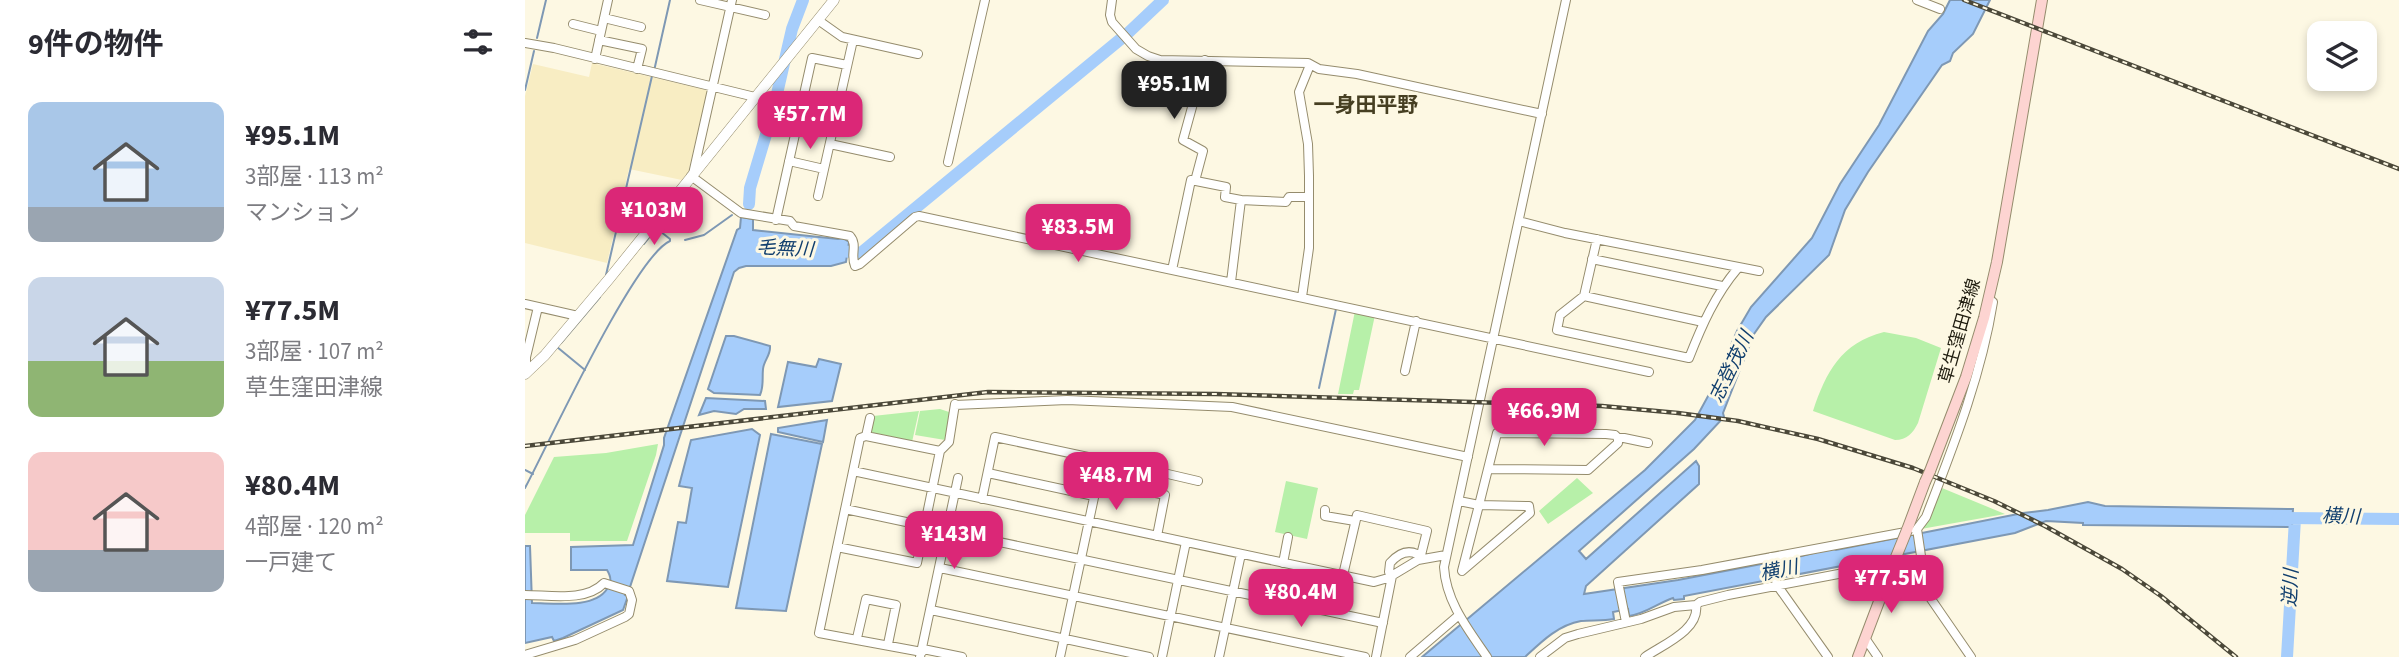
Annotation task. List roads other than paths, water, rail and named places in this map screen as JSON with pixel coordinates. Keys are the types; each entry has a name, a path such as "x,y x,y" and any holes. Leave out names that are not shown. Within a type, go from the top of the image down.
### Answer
{"main road":[{"name":"草生窪田津線","path":"1858,657 1894,562 1914,530 1928,476 1966,377 1989,299 2042,0"}],"street":[{"path":"595,60 608,0"},
{"path":"701,0 732,4 765,15"},
{"path":"526,373 578,316 834,0"},
{"path":"948,162 985,0"},
{"path":"1112,0 1110,15 1115,27 1136,49 1160,60 1308,63 1319,69 1357,74 1542,114"},
{"path":"1487,657 1460,617 1446,583 1444,567 1566,0"},
{"path":"1917,0 1941,9"},
{"path":"692,175 732,4"},
{"path":"604,18 641,27"},
{"path":"818,20 842,37 918,54"},
{"path":"573,24 642,49 637,69"},
{"path":"818,196 853,40"},
{"path":"525,43 755,97"},
{"path":"776,219 812,58 847,65"},
{"path":"1195,181 1203,151 1183,140 1205,60"},
{"path":"1302,297 1309,248 1308,144 1299,92 1310,65"},
{"path":"829,144 890,157"},
{"path":"789,161 824,169"},
{"path":"692,175 741,213 790,221 794,226 850,236 855,245 855,266 919,216 1649,372"},
{"path":"1172,270 1191,180 1226,187 1225,197 1241,200 1286,202 1289,197 1308,197"},
{"path":"1231,282 1241,200"},
{"path":"1519,221 1759,271"},
{"path":"1597,239 1584,296 1560,315 1557,330 1689,358 1703,322 1723,286 1738,268"},
{"path":"1592,259 1723,286"},
{"path":"1584,296 1703,322"},
{"path":"1626,622 1618,582 1702,570 1914,530 1926,517 1961,427 1990,322 1993,302 1989,299"},
{"path":"525,304 578,316"},
{"path":"526,373 526,357 538,307"},
{"path":"1405,372 1416,321"},
{"path":"837,547 917,563 940,451 949,442 955,404 1067,400 1232,407 1468,457"},
{"path":"866,436 870,418"},
{"path":"1462,570 1497,433 1606,434 1615,435 1618,439"},
{"path":"940,451 866,436 860,438 819,633 962,657"},
{"path":"982,499 995,437 1102,460 1060,657"},
{"path":"1618,439 1648,443"},
{"path":"1489,470 1588,470 1618,443 1618,439"},
{"path":"1157,536 1165,495 1138,489 1142,468 1198,481"},
{"path":"853,471 1374,582 1392,576 1420,559 1446,555"},
{"path":"988,474 1094,496"},
{"path":"922,652 958,478"},
{"path":"1446,583 1530,513 1529,506 1479,505 1459,501"},
{"path":"845,509 925,526"},
{"path":"1343,575 1357,515 1427,531 1420,559"},
{"path":"1328,517 1355,521"},
{"path":"1914,530 1920,558 1917,574 1920,583 1971,657"},
{"path":"947,531 1383,623"},
{"path":"1283,563 1288,537"},
{"path":"1162,657 1185,542"},
{"path":"1375,657 1392,576 1389,568 1398,555 1414,552 1420,559"},
{"path":"1219,657 1241,554"},
{"path":"1771,557 1777,584 1828,657"},
{"path":"1540,657 1565,638 1674,607 1696,605 1777,584 1854,571 1889,560 1920,558"},
{"path":"940,568 1225,628 1329,653 1365,657"},
{"path":"525,654 575,640 625,617 629,614 632,600 629,591 608,583 604,583 596,591 583,594 530,595"},
{"path":"857,639 866,599 896,605 888,644"},
{"path":"1645,657 1692,625 1697,611 1696,605"},
{"path":"931,610 1149,657"},
{"path":"1410,657 1460,617"},
{"path":"1865,638 1878,657"}],"water":[{"name":"志登茂川","path":"1950,0 1990,0 1973,34 1953,53 1950,61 1942,65 1868,172 1845,210 1829,255 1766,317 1754,334 1723,413 1724,417 1694,449 1579,551 1586,559 1696,461 1699,466 1699,484 1586,586 1584,594 1678,580 1832,548 1836,550 2088,502 2105,506 2293,509 2292,527 2083,525 2046,521 2015,533 1684,596 1684,599 1673,598 1635,615 1629,616 1628,609 1613,612 1614,619 1581,621 1565,626 1525,657 1422,657 1645,470 1695,420 1751,307 1812,238 1840,184 1879,125 1928,31 1943,14"},
{"path":"741,217 753,219 753,230 843,238 849,242 846,262 831,266 746,266 734,272 630,587 625,595 628,596 623,610 563,638 554,641 552,637 525,643 525,546 530,546 532,603 562,604 593,600 607,589 610,582 607,570 571,570 571,547 633,545 664,438 737,230 740,228"},
{"path":"726,336 770,346 760,395 714,393 708,389"},
{"path":"819,359 841,364 832,401 778,407 788,362 816,367"},
{"path":"706,398 765,401 766,409 744,409 736,414 714,411 699,415"},
{"path":"827,420 823,442 778,432 778,428"},
{"path":"752,429 760,435 728,587 667,581 678,522 686,523 692,488 679,486 691,440"},
{"path":"771,434 822,444 786,611 736,608"}],"waterway":[{"path":"537,38 546,0"},
{"path":"654,71 670,0"},
{"path":"749,204 750,188 773,111 792,29 803,0"},
{"name":"毛無川","path":"841,251 861,253 1128,33 1163,0"},
{"path":"525,90 534,51"},
{"path":"606,275 652,76"},
{"path":"685,240 704,235 732,215"},
{"path":"644,244 662,221"},
{"path":"525,488 614,315 654,254 670,241 656,228"},
{"path":"561,343 600,297"},
{"path":"1319,388 1336,309"},
{"path":"557,347 585,370"},
{"path":"525,470 533,474"},
{"name":"横川","path":"2278,518 2399,519"},
{"name":"逆川","path":"2287,657 2295,519"}],"railway":[{"path":"1964,0 2399,169"},
{"path":"525,446 988,392 1216,394 1602,406 1678,413 1738,421 1818,439 1913,468 1994,501 2122,569 2161,596 2236,657"}],"district":[{"name":"一身田平野","path":"1366,105"}]}
